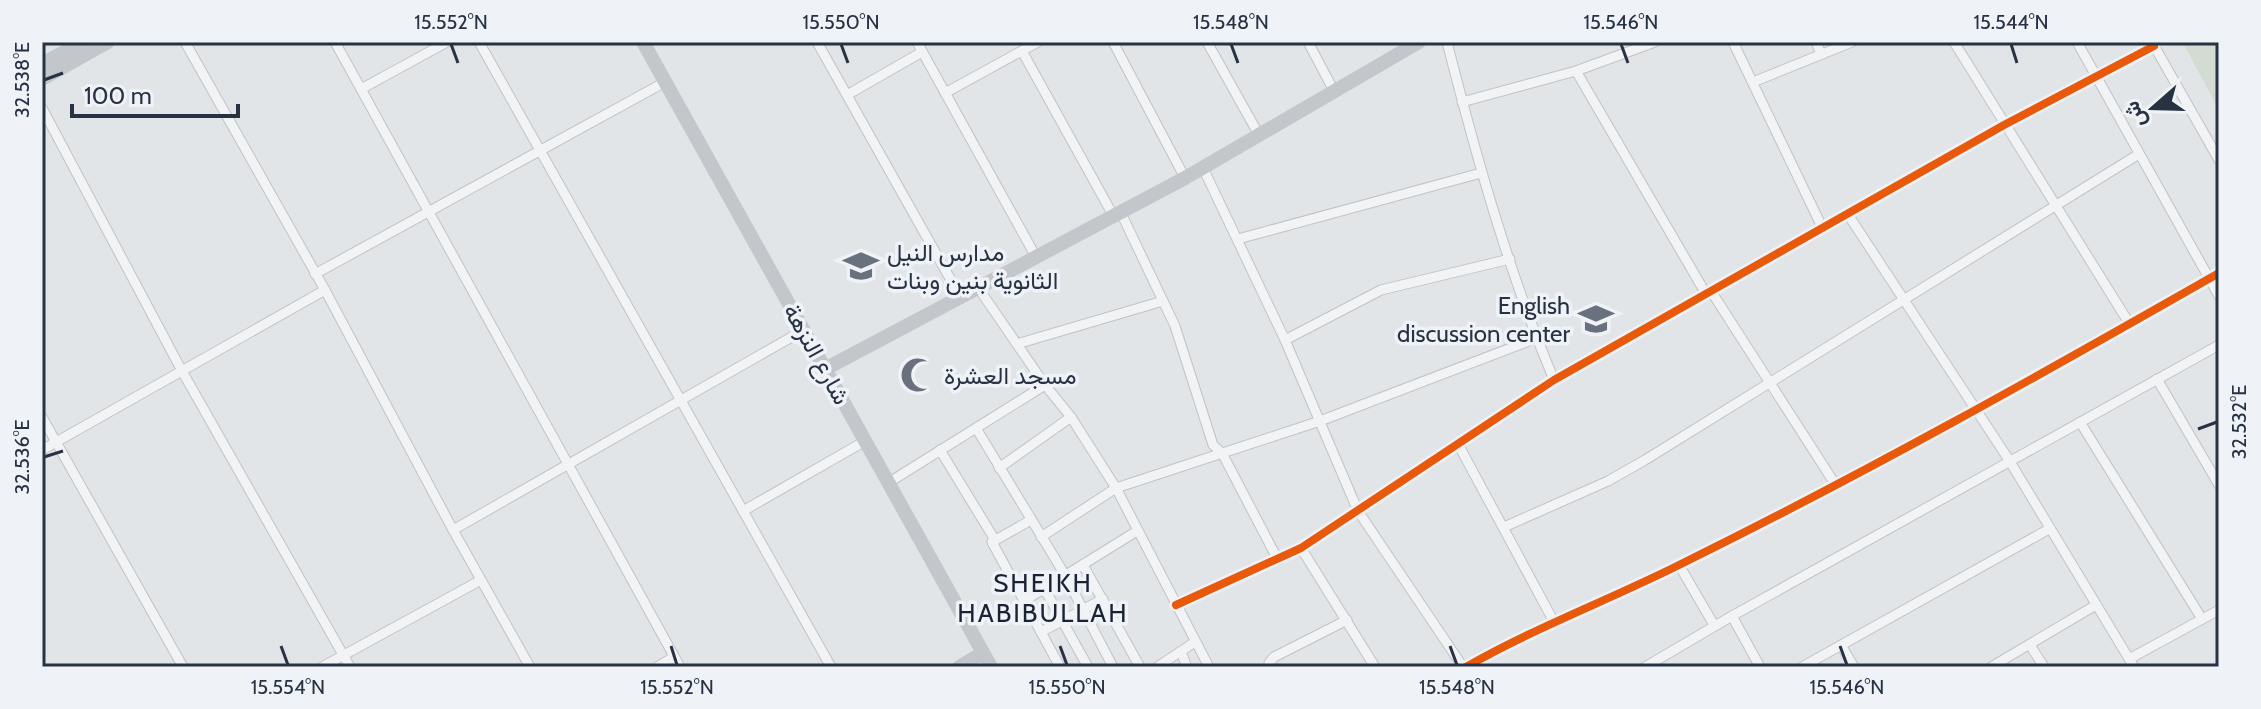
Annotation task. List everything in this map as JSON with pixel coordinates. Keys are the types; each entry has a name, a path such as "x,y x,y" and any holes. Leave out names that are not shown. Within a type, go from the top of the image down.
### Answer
{"street":[{"path":"44,69 83,42"},
{"path":"44,69 108,42"},
{"path":"186,42 530,667"},
{"path":"335,42 680,667"},
{"path":"361,89 447,42"},
{"path":"479,42 831,667"},
{"name":"شارع النزهة","path":"643,42 991,667"},
{"path":"817,42 961,298"},
{"path":"917,42 1036,257"},
{"path":"945,93 1038,42"},
{"path":"1113,42 1185,178"},
{"path":"1207,42 1259,135"},
{"path":"1308,42 1334,91"},
{"path":"825,369 1118,215 1419,42"},
{"path":"1447,42 1481,173 1554,380"},
{"path":"1462,102 1576,71 1655,42"},
{"path":"1733,42 1822,227"},
{"path":"1816,42 1821,54"},
{"path":"1753,82 1852,42"},
{"path":"1954,42 2129,323"},
{"path":"2077,42 2219,296"},
{"path":"1176,605 1301,548 1554,380 2153,44 2219,160"},
{"path":"1022,51 1118,215 1163,301 1175,326 1213,445 1222,453 1278,560"},
{"path":"847,95 922,52"},
{"path":"1576,71 1708,292 1835,484"},
{"path":"315,274 665,82"},
{"path":"42,108 182,371 350,667"},
{"path":"1504,527 1608,481 2139,154"},
{"path":"1203,168 1285,340 1358,511 1464,667 1679,565 1835,484 2219,273"},
{"path":"1238,239 1481,173"},
{"path":"1847,213 1977,408 2131,663 2219,610"},
{"path":"1285,340 1381,290 1510,259"},
{"path":"979,289 1045,385 1071,417 1116,488 1209,667"},
{"path":"42,450 325,290"},
{"path":"1017,344 1163,301"},
{"path":"453,530 804,330"},
{"path":"1041,537 1116,488 1320,421 1537,338"},
{"path":"1645,667 1663,662 1714,625 2219,345"},
{"path":"2157,379 2219,485"},
{"path":"888,483 1045,385"},
{"path":"42,417 183,667"},
{"path":"999,468 1071,417"},
{"path":"2080,422 2202,619"},
{"path":"976,428 1065,575 1113,667"},
{"path":"743,511 865,441"},
{"path":"1458,444 1554,622"},
{"path":"940,450 995,540"},
{"path":"1031,520 992,542 1060,667"},
{"path":"1802,667 2049,529"},
{"path":"1024,601 1137,531"},
{"path":"1301,548 1375,667"},
{"path":"1083,565 1140,667"},
{"path":"1679,565 1714,625"},
{"path":"322,667 481,580"},
{"path":"1044,588 1088,667"},
{"path":"1041,632 1103,599"},
{"path":"1991,667 2096,605"},
{"path":"1732,616 1760,667"},
{"path":"1270,667 1269,663 1274,657 1347,620"},
{"path":"1157,667 1195,642"},
{"path":"1841,645 1854,667"},
{"path":"2030,645 2044,667"},
{"path":"1181,652 1187,667"},
{"path":"959,667 983,653"},
{"path":"657,667 674,657"}],"shaded area":[{"path":"2219,42 2219,110 2183,43"}],"cycle path":[{"path":"1176,605 1301,548 1554,380 2004,125 2154,46"},
{"path":"1466,667 1816,496 2219,273"}],"place":[{"name":"مدارس النيل الثانوية بنين وبنات","path":"861,266"},
{"name":"English discussion center","path":"1596,319"},
{"name":"مسجد العشرة","path":"918,375"}],"district":[{"name":"SHEIKH HABIBULLAH","path":"1043,598"}]}
